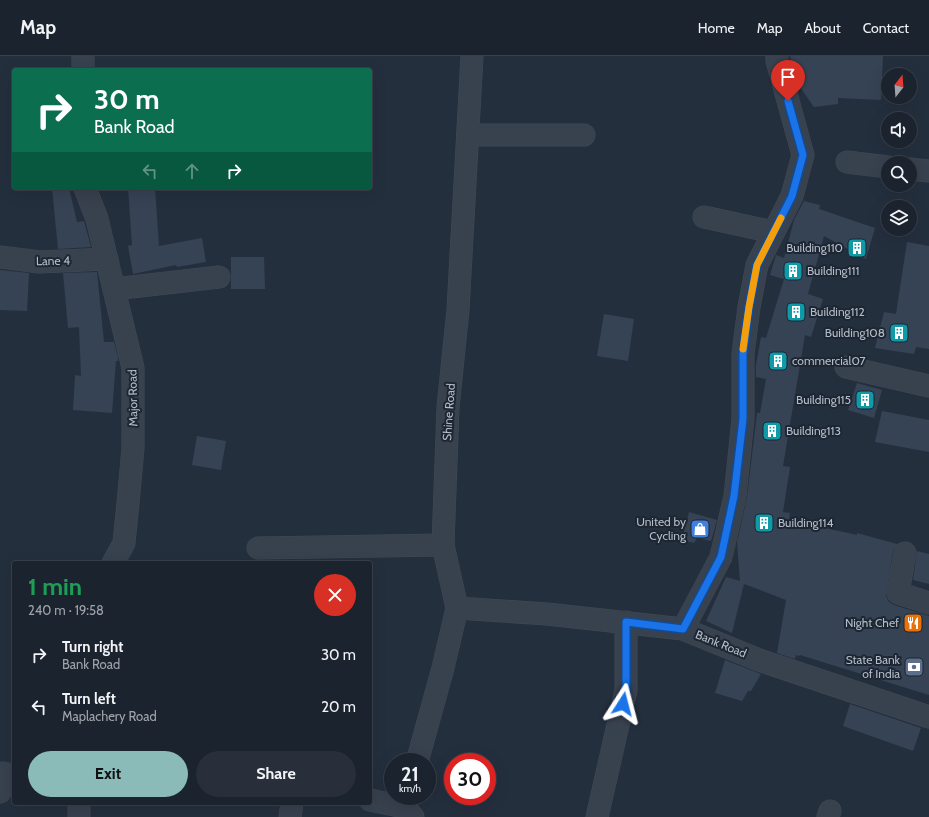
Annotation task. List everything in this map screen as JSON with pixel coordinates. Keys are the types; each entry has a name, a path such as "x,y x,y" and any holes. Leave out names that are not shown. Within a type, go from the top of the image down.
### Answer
{"street":[{"path":"83,56 84,68"},
{"name":"Shine Road","path":"419,753 443,668 456,608 443,544 448,407 458,310 472,56"},
{"path":"683,629 721,557 734,496 743,419 743,354 749,307 757,265 792,196 803,155 777,61 777,56"},
{"path":"468,134 584,135"},
{"path":"847,162 881,166"},
{"path":"917,170 929,171"},
{"name":"Major Road","path":"86,190 97,218 133,368 133,448 125,535 124,543 114,561"},
{"path":"704,217 773,232"},
{"name":"Lane 4","path":"0,257 40,262 107,259"},
{"path":"114,289 219,277"},
{"path":"846,367 929,386"},
{"path":"258,548 443,544"},
{"path":"905,553 898,593 929,602"},
{"name":"Bank Road","path":"456,608 547,614 683,629 759,660 929,717"},
{"path":"597,817 626,690 626,622"},
{"path":"0,792 3,773 12,775"},
{"path":"372,800 408,807"},
{"path":"79,805 79,817"},
{"path":"290,817 292,805"}],"building":[{"path":"790,56 883,56 882,68 881,68 881,100 838,98 838,104 814,107 795,80"},
{"path":"52,190 69,190 77,222 84,221 91,247 58,249"},
{"path":"128,190 155,190 159,246 202,238 206,262 177,267 176,265 133,274 128,246 132,245"},
{"path":"804,201 820,205 819,209 875,228 866,259 824,236 808,294 823,299 811,337 805,335 783,466 790,467 783,512 790,513 789,520 857,535 857,533 897,544 893,551 886,596 889,602 894,605 929,616 929,695 800,655 796,655 795,659 777,653 786,600 744,584 732,633 706,621 726,577 740,581 737,542 747,497 757,413 760,413 766,379 756,377 756,365 761,337 766,338 784,279 770,275 776,255 784,258 794,220"},
{"path":"907,242 929,246 929,349 916,347 914,354 875,348 884,312 896,314"},
{"path":"231,257 264,257 265,289 231,289"},
{"path":"0,270 29,273 27,311 0,310"},
{"path":"97,272 104,342 114,342 118,357 118,361 116,361 112,413 73,410 75,375 81,376 79,327 68,328 63,273"},
{"path":"604,314 634,319 628,361 597,356"},
{"name":"Building115","path":"857,383 882,390 874,418 848,410"},
{"path":"882,411 929,420 929,452 875,442"},
{"path":"197,436 226,441 221,470 192,465"},
{"name":"United by Cycling","path":"689,512 717,520 711,541 697,538 694,543 682,540"},
{"path":"917,551 929,554 929,584 913,580"},
{"path":"725,660 761,674 751,691 748,691 742,701 715,693"},
{"path":"850,704 921,728 913,751 843,726"}],"slow traffic":[{"path":"743,349 757,265 781,218"}],"place":[{"name":"Building110","path":"857,248"},
{"name":"Building111","path":"793,271"},
{"name":"Building112","path":"796,312"},
{"name":"Building108","path":"899,333"},
{"name":"commercial07","path":"778,361"},
{"name":"Building115","path":"865,400"},
{"name":"Building113","path":"772,431"},
{"name":"Building114","path":"764,523"},
{"name":"United by Cycling","path":"700,529"},
{"name":"Night Chef","path":"913,623"},
{"name":"State Bank of India","path":"914,667"}],"route":[{"path":"623,704 626,690 626,622 683,629 721,557 734,496 743,419 743,354 749,307 757,265 792,196 803,155 788,101"}]}
